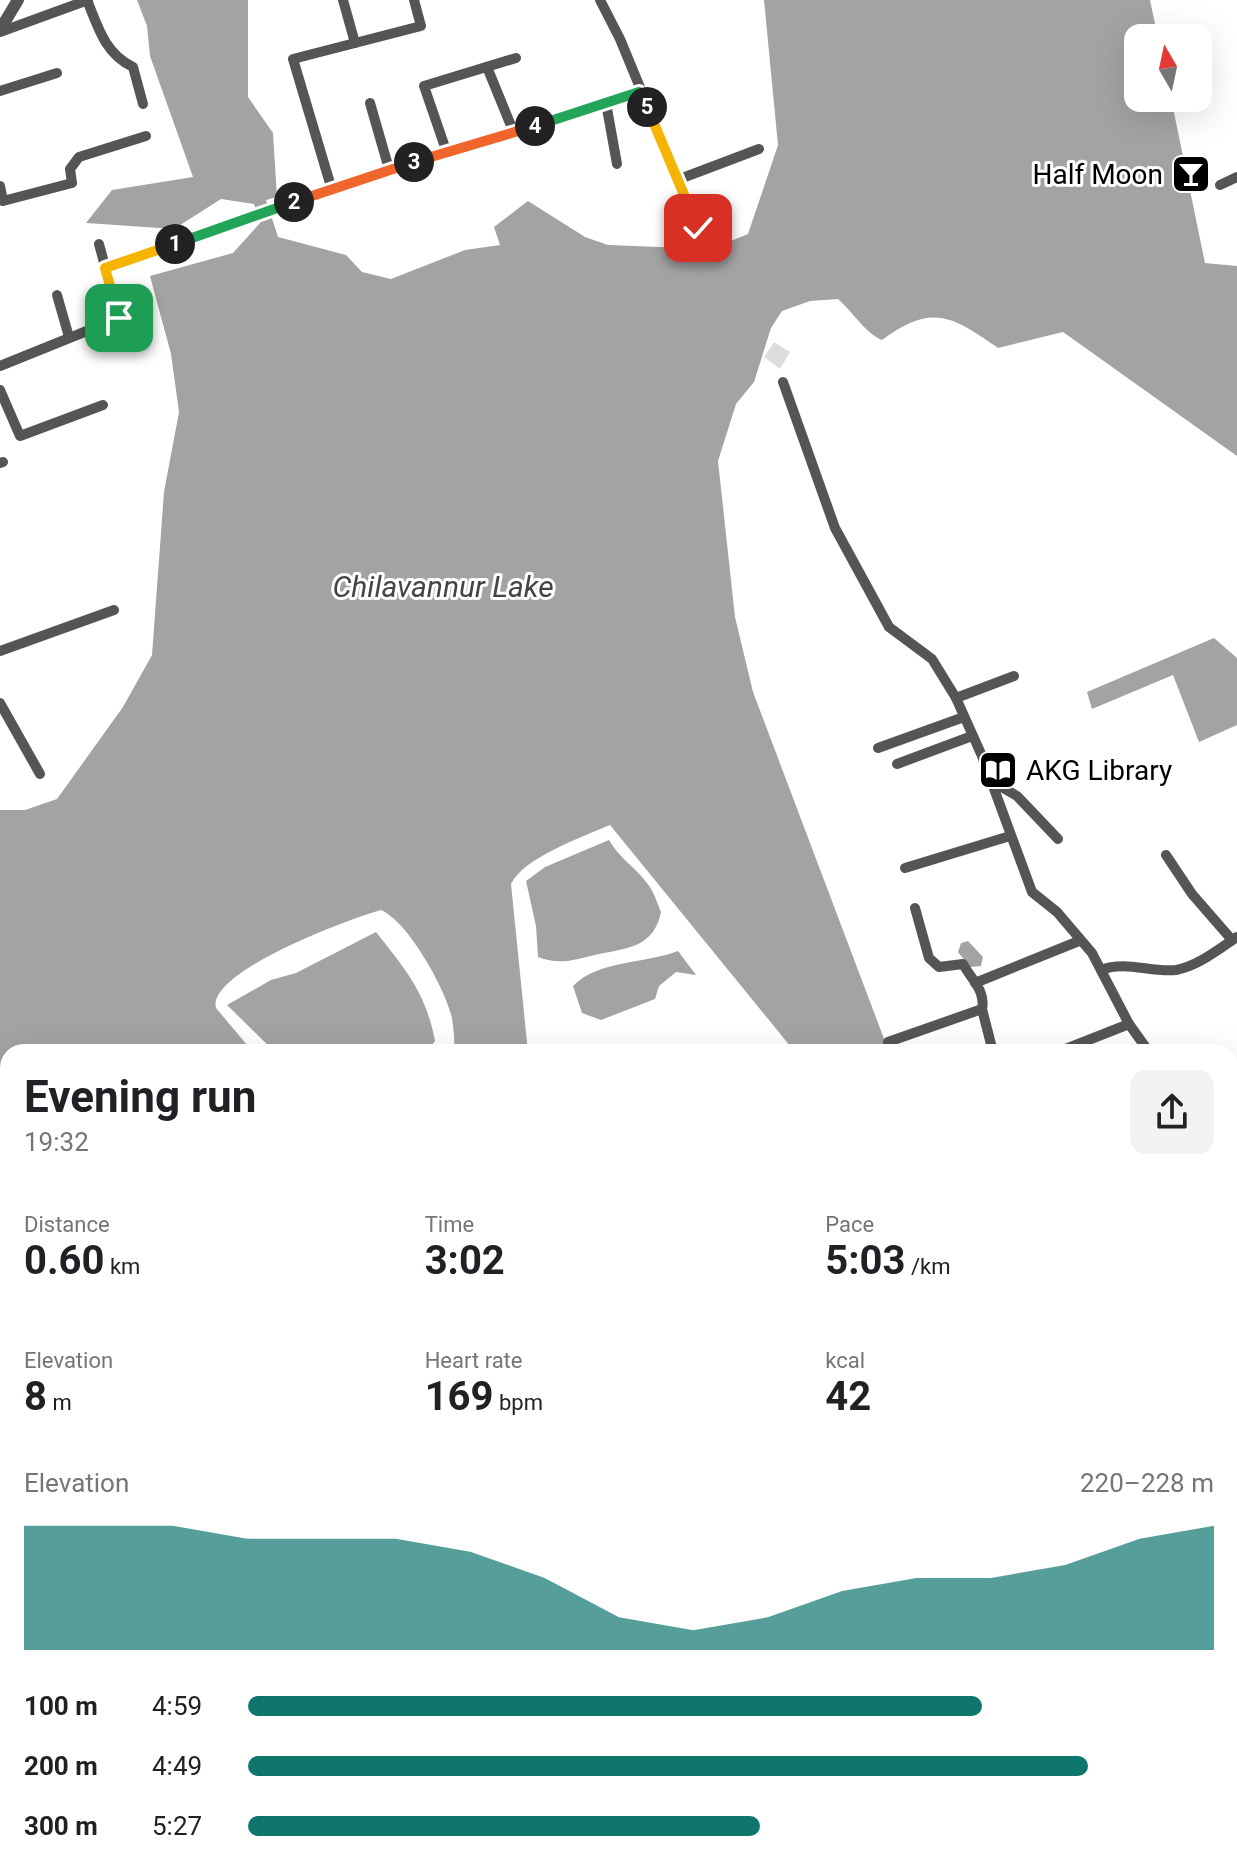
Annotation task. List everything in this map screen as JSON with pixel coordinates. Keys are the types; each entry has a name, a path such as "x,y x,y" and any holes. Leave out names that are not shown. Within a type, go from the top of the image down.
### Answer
{"street":[{"path":"0,31 18,0"},
{"path":"0,31 87,0 106,43 118,60 133,67 143,104"},
{"path":"343,0 355,43"},
{"path":"332,190 293,59 421,26 414,0"},
{"path":"600,0 620,39 639,92 698,228"},
{"path":"447,153 424,86 516,58"},
{"path":"487,67 514,133"},
{"path":"0,91 57,73"},
{"path":"105,268 389,169 639,92"},
{"path":"370,103 389,169"},
{"path":"606,103 617,164"},
{"path":"0,186 3,201 72,183 70,169 79,157 146,136"},
{"path":"677,180 759,149"},
{"path":"1220,185 1237,177"},
{"path":"0,366 119,318 99,244"},
{"path":"57,295 69,337"},
{"path":"783,382 835,528 889,627 932,659 956,698 1032,892 1057,912 1092,953 1129,1024 1143,1044"},
{"path":"0,390 20,436 103,405"},
{"path":"0,651 114,610"},
{"path":"956,698 1014,676"},
{"path":"0,703 40,774"},
{"path":"878,748 964,717"},
{"path":"897,764 972,736"},
{"path":"991,781 1017,796 1058,839"},
{"path":"905,868 1010,836"},
{"path":"1101,970 1113,965 1176,970 1202,959 1234,939 1192,894 1166,855"},
{"path":"915,908 933,963 939,967 963,964 975,983 984,1004 982,1009 991,1044"},
{"path":"975,983 1079,941"},
{"path":"888,1042 982,1009"},
{"path":"1078,1044 1129,1024"}],"shaded area":[{"path":"774,342 790,352 780,369 764,357"}],"water":[{"name":"Chilavannur Lake","path":"137,0 248,0 248,97 273,133 277,197 266,200 278,237 346,255 362,272 391,279 465,250 500,245 494,227 528,201 585,237 608,245 711,249 748,234 778,145 764,0 1150,0 1155,24 1124,24 1124,112 1174,112 1205,263 1237,266 1237,456 1063,332 998,348 968,328 942,318 929,318 899,328 882,340 864,327 838,299 810,301 782,311 771,328 754,382 736,404 718,461 735,617 753,692 886,1044 788,1044 610,825 541,857 518,874 511,884 527,1044 454,1044 451,1014 432,972 402,927 381,910 284,948 233,979 219,994 216,1008 246,1044 0,1044 0,810 25,810 57,799 123,707 152,655 164,492 179,412 171,354 150,276 233,253 260,223 254,204 221,199 174,229 86,223 112,190 193,177 150,56 147,26"},
{"path":"1214,638 1237,658 1237,725 1199,742 1173,675 1092,709 1087,692"},
{"path":"609,840 649,886 661,912 658,924 646,939 630,947 576,960 554,961 538,957 536,926 526,881 545,867"},
{"path":"376,932 420,995 435,1041 433,1044 267,1044 227,1005 271,980 296,973"},
{"path":"968,941 983,957 981,966 970,967 958,952 961,943"},
{"path":"678,951 696,975 676,972 659,986 655,999 601,1020 582,1013 573,986 583,978 608,967"}],"place":[{"name":"Half Moon","path":"1191,174"},
{"name":"AKG Library","path":"998,770"}],"route":[{"path":"119,318 105,268 389,169 639,92 651,113 698,228"}]}
